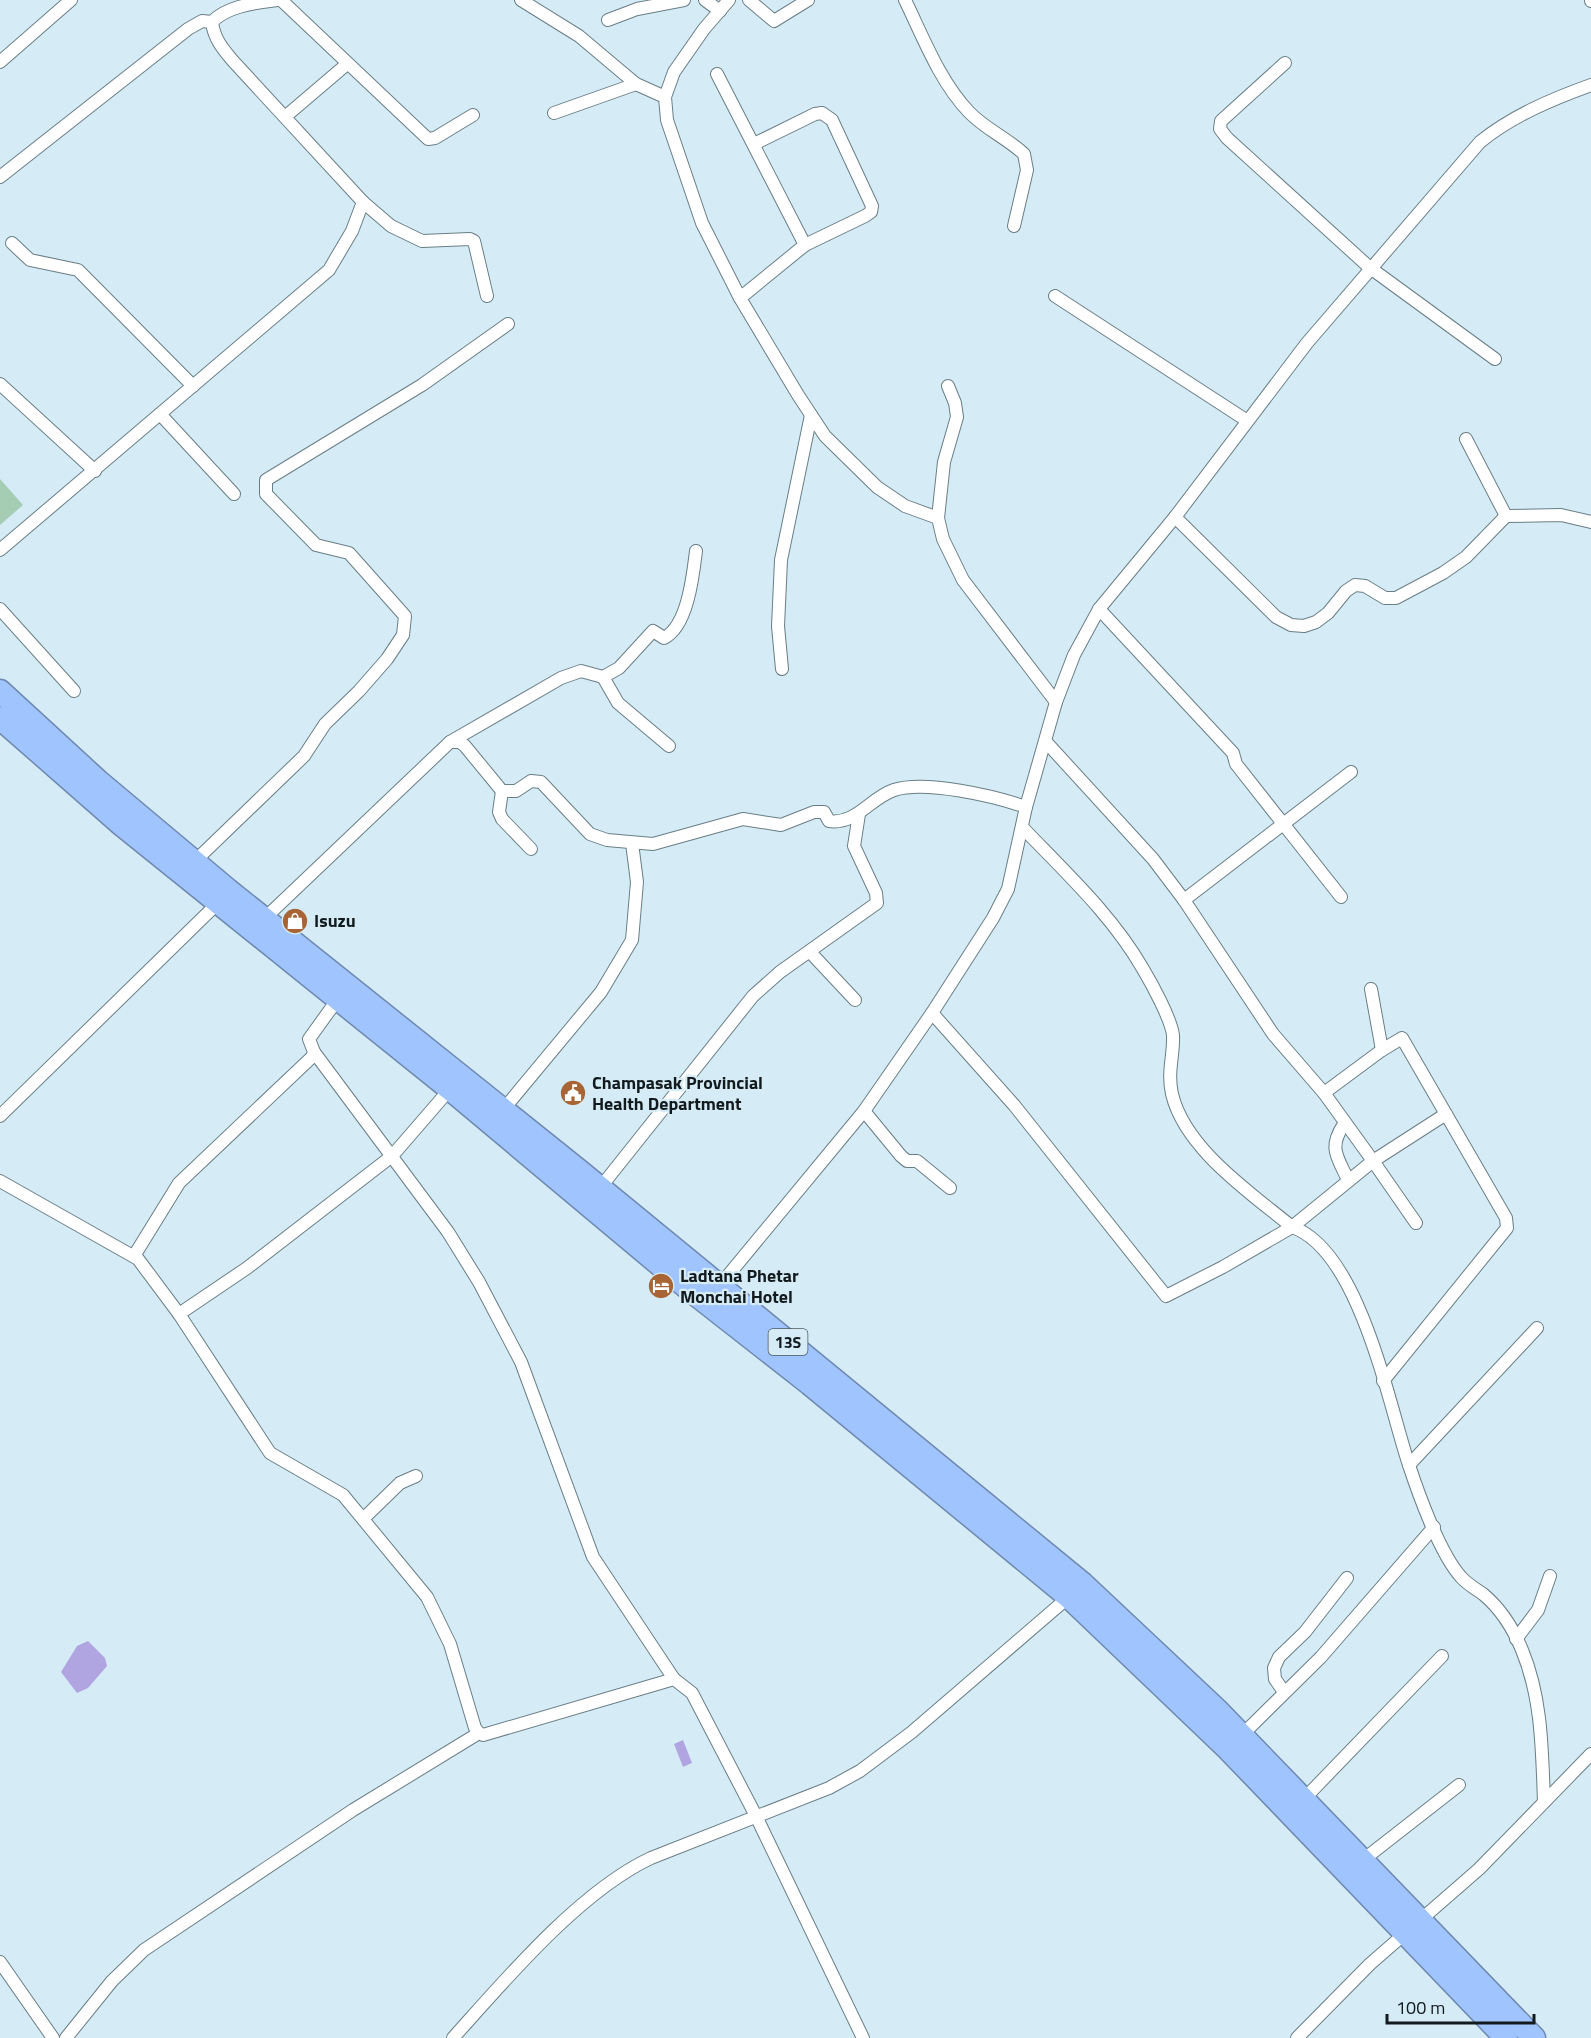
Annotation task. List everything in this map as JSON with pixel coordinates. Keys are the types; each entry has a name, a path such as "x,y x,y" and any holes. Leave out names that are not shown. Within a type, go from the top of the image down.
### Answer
{"highway":[{"name":"13S","path":"0,692 98,782 194,862 224,897 265,918 342,992 450,1089 712,1294"},
{"name":"13S","path":"0,718 122,825 224,897 342,992 503,1110 600,1188 810,1384 1076,1591 1208,1715 1412,1927 1506,2038"},
{"name":"13S","path":"1208,1715 1242,1735 1363,1860 1412,1927 1534,2038"}],"street":[{"path":"0,62 71,0"},
{"path":"212,22 234,4 277,0"},
{"path":"281,0 428,140 473,115"},
{"path":"521,0 579,36 636,84 665,97"},
{"path":"608,20 637,9 684,0"},
{"path":"705,0 720,11"},
{"path":"729,0 704,29 674,72 665,97 667,120 702,223 740,298 825,436 877,487 905,506 938,518"},
{"path":"748,0 774,21 808,0"},
{"path":"905,0 946,82 967,111 985,127 1024,154 1027,170 1014,226"},
{"path":"0,177 188,30 202,21 212,22"},
{"path":"212,22 213,33 220,45 363,202 391,226 422,241 474,241 487,296"},
{"path":"1285,63 1221,121 1220,129 1227,138 1370,267 1495,359"},
{"path":"286,116 347,64"},
{"path":"717,74 805,245"},
{"path":"554,113 636,84"},
{"path":"712,1294 864,1110 932,1013 993,918 1008,889 1026,807 1047,742 1056,702 1074,655 1099,609 1175,517 1246,420 1370,267 1488,135 1497,127 1557,98 1591,85"},
{"path":"740,298 805,245 871,212 872,206 832,120 822,113 815,114 754,144"},
{"path":"0,550 329,270 352,231 363,202"},
{"path":"12,243 30,260 78,270 193,386"},
{"path":"1055,296 1246,420"},
{"path":"194,862 304,756 325,724 366,683 403,634 405,616 349,553 315,545 266,494 266,480 422,385 508,324"},
{"path":"0,384 95,471"},
{"path":"948,387 956,403 957,417 944,462 938,518 943,539 963,580 1056,702"},
{"path":"160,414 234,494"},
{"path":"782,669 778,626 780,560 811,415"},
{"path":"1466,439 1506,516"},
{"path":"1175,517 1276,616 1291,625 1304,626 1328,613 1346,591 1355,585 1365,586 1385,598 1396,598 1443,573 1466,557 1506,516 1561,515 1591,522"},
{"path":"265,918 450,742 561,678 581,671 603,677 619,668 652,631 664,638 681,621 693,578 696,551"},
{"path":"0,609 74,692"},
{"path":"1099,609 1233,753 1236,764 1341,897"},
{"path":"603,677 618,703 669,746"},
{"path":"450,742 460,742 465,746 502,791 499,812 502,819 531,849"},
{"path":"1047,742 1153,859 1184,900 1273,1034 1324,1094 1416,1223"},
{"path":"1184,900 1284,826 1351,772"},
{"path":"502,791 516,791 531,781 541,782 590,834 607,840 653,844 743,819 780,825 814,812 824,812 830,821 839,822 859,814 877,798 896,790 939,789 990,795 1026,807"},
{"path":"600,1188 753,996 877,903 876,893 854,846 859,814"},
{"path":"1022,827 1118,930 1144,970 1173,1035 1169,1066 1173,1095 1182,1121 1228,1174 1292,1227 1317,1241 1353,1293 1367,1325 1408,1465 1434,1527 1452,1565 1463,1579 1485,1596 1505,1617 1538,1697 1544,1802"},
{"path":"503,1110 601,992 632,940 637,882 632,843"},
{"path":"0,1116 224,897"},
{"path":"810,952 855,1000"},
{"path":"1371,988 1382,1050"},
{"path":"342,992 309,1039 314,1052 448,1232 497,1314 531,1386 593,1557 674,1680 692,1693 756,1816 859,2037"},
{"path":"932,1013 1014,1105 1166,1296 1224,1268 1292,1227 1373,1161 1446,1114"},
{"path":"1324,1094 1382,1050 1402,1038 1508,1223 1383,1381"},
{"path":"134,1256 179,1183 314,1052"},
{"path":"179,1314 248,1268 392,1156 450,1089"},
{"path":"864,1110 900,1156 907,1161 917,1161 950,1188"},
{"path":"1344,1124 1335,1139 1335,1154 1348,1180"},
{"path":"0,1181 134,1256 179,1314 270,1453 343,1495 364,1518 427,1597 438,1617 450,1644 475,1728 479,1733 483,1735 674,1680"},
{"path":"1408,1465 1537,1329"},
{"path":"364,1518 400,1483 416,1476"},
{"path":"1242,1735 1321,1657 1434,1527"},
{"path":"1516,1639 1539,1610 1550,1576"},
{"path":"1284,1692 1275,1679 1274,1668 1279,1656 1305,1632 1347,1578"},
{"path":"453,2038 520,1963 625,1871 829,1788 860,1771 912,1732 1076,1591"},
{"path":"1304,1799 1442,1656"},
{"path":"66,2038 112,1982 144,1950 360,1805 479,1733"},
{"path":"1297,2038 1412,1927 1479,1869 1591,1754"},
{"path":"1363,1860 1459,1785"},
{"path":"0,1962 53,2038"}],"green space":[{"path":"0,479 23,505 0,525"}],"shaded area":[{"path":"88,1641 105,1658 107,1666 88,1688 77,1693 61,1672 77,1646"},
{"path":"683,1740 692,1763 683,1767 674,1744"}],"place":[{"name":"Isuzu","path":"295,921"},
{"name":"Champasak Provincial Health Department","path":"573,1093"},
{"name":"Ladtana Phetar Monchai Hotel","path":"661,1286"}]}
